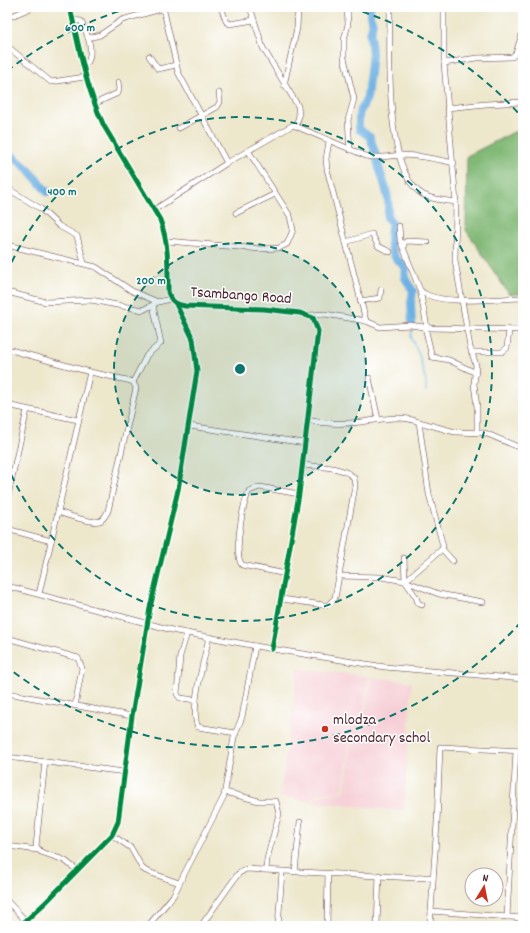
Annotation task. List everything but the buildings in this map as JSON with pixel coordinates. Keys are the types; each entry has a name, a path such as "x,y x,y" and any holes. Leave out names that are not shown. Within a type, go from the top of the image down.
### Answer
{"street":[{"path":"7,18 33,7"},
{"name":"Tsambango Road","path":"70,7 82,66 94,104 104,126 160,220 167,241 168,292 171,299 176,304 264,309 300,313 310,315 315,320 318,331 299,494 282,599 272,649"},
{"path":"221,7 226,21 230,24 254,20"},
{"path":"250,7 263,48 298,106 299,116 296,125"},
{"path":"284,85 297,28 298,7"},
{"path":"347,7 348,24 344,40 344,58 348,68 354,99 348,120 350,150"},
{"path":"390,7 390,94 403,166 417,190 434,198 456,202"},
{"path":"444,7 444,63 447,108 454,163 456,202 455,260 476,373 474,384 477,407 477,432"},
{"path":"88,38 100,34 122,20 165,8 176,64 182,80 227,163"},
{"path":"73,20 81,21 88,38 91,57 88,62 82,66"},
{"path":"444,63 477,58 512,57 516,53 523,31"},
{"path":"7,46 51,82 85,77"},
{"path":"149,56 158,69 176,64"},
{"path":"94,104 118,93 120,89 118,82"},
{"path":"179,128 219,105 219,93"},
{"path":"447,108 523,102"},
{"path":"154,210 227,163 296,125 329,142 376,158 400,155 421,156 454,163"},
{"path":"329,142 326,159 327,169 366,321"},
{"path":"167,241 260,249 273,249 284,246 292,235 293,226 290,216 249,152"},
{"path":"7,188 42,209 59,226 77,236 84,263"},
{"path":"236,213 276,194"},
{"path":"399,226 399,237 404,246 420,290 432,357 448,360 476,373"},
{"path":"346,242 372,234 378,246 390,252"},
{"path":"404,246 404,243 407,241 428,242"},
{"path":"7,245 84,263 105,272 132,290 156,303"},
{"path":"360,301 380,298 381,290"},
{"path":"420,290 430,297 448,301 523,298"},
{"path":"7,292 46,302 92,300 143,310 156,303 171,299"},
{"path":"133,382 147,355 161,343 156,303"},
{"path":"20,926 26,923 112,835 118,822 132,716 148,623 178,490 197,371 193,338 176,304"},
{"path":"310,315 325,314 366,321 380,327 410,325 468,329 523,330"},
{"path":"471,352 502,352 507,348 510,330"},
{"path":"7,349 90,372 133,382"},
{"path":"39,594 90,372"},
{"path":"369,378 378,419"},
{"path":"58,512 92,521 99,521 105,518 108,511 136,388 133,382"},
{"path":"7,405 78,420"},
{"path":"7,500 27,410"},
{"path":"308,420 319,422 354,422 407,418 455,432 485,433 523,449"},
{"path":"419,422 429,494 442,543 442,549 453,561"},
{"path":"189,426 305,443"},
{"path":"282,599 328,605 335,598 355,486 354,478 348,473 302,465"},
{"path":"523,467 523,661"},
{"path":"286,574 242,565 237,546 249,491 260,487 299,494"},
{"path":"7,529 51,541"},
{"path":"405,581 442,549"},
{"path":"404,558 405,581 416,597 418,604 422,605"},
{"path":"339,576 374,576 405,581 430,592 483,602"},
{"path":"7,586 187,633 272,649 386,667 523,679"},
{"path":"187,633 180,656 177,694 180,698 196,700"},
{"path":"209,637 196,700 195,717 198,727 236,733"},
{"path":"7,638 78,658 82,668 76,706"},
{"path":"148,926 171,898 218,811 225,792 236,733 242,716 256,646"},
{"path":"7,693 132,716"},
{"path":"430,926 432,877 437,823 440,747 523,751"},
{"path":"507,917 516,751"},
{"path":"7,757 125,772"},
{"path":"38,850 36,846 45,762"},
{"path":"225,792 259,802 276,801 279,814 266,859 266,869"},
{"path":"295,872 300,822"},
{"path":"112,835 131,848 142,868 146,872 179,883"},
{"path":"7,846 38,850 64,860 77,870"},
{"path":"201,926 242,871 251,868 282,872 379,875 416,878 432,877"},
{"path":"278,926 282,872"},
{"path":"327,926 328,874"},
{"path":"377,926 379,875"},
{"path":"7,901 26,923"},
{"path":"431,911 523,918"}],"shaded area":[{"name":"mlodza secondary schol","path":"298,669 369,676 359,740 350,739 343,788 339,791 317,794 310,801 280,797"},
{"path":"371,677 412,682 404,811 312,802 319,796 345,791 351,741 358,742 360,740"}],"green space":[{"path":"523,130 523,294 509,294 466,230 467,156 514,132"}],"waterway":[{"path":"370,7 370,16 373,23 370,34 372,54 367,98 359,114 359,129 370,137 376,155"},
{"path":"7,151 29,170 47,192"},
{"path":"377,160 386,189 388,202 387,218 392,223 390,232 392,252 397,260 406,268 405,278 413,291 411,303 412,324"},
{"path":"413,326 411,337 419,355 426,382 426,391"}],"cycle path":[{"path":"70,7 84,68 98,112 104,126 160,220 165,237 168,264 168,292 172,300 185,306 264,309 300,313 313,318 318,331 299,494 272,649"},
{"path":"20,926 46,902 112,835 118,822 132,716 150,608 178,490 197,371 193,339 176,304"}],"place":[{"name":"mlodza secondary schol","path":"325,729"}]}
